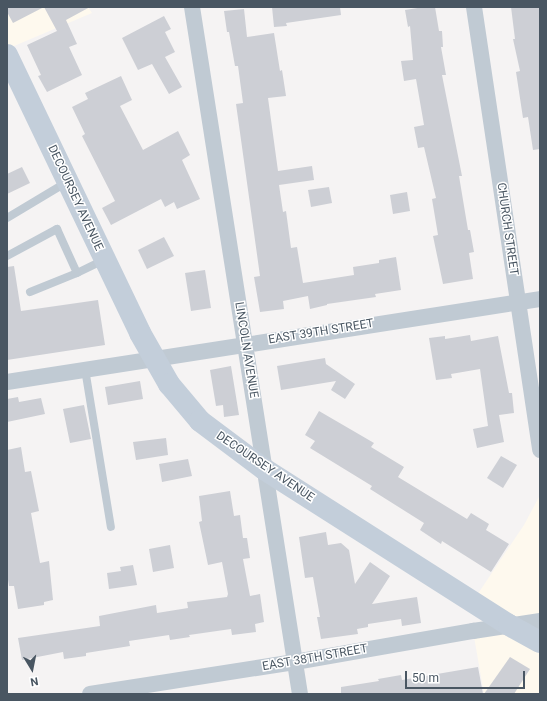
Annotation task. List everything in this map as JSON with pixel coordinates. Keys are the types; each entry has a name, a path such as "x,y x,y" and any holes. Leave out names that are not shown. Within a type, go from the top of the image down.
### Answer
{"main road":[{"name":"DECOURSEY AVENUE","path":"7,55 104,260 154,359 169,384 200,421 264,469 509,625 540,642"}],"street":[{"name":"LINCOLN AVENUE","path":"192,7 300,694"},
{"name":"CHURCH STREET","path":"474,7 540,450"},
{"name":"EAST 39TH STREET","path":"7,382 540,299"},
{"name":"EAST 38TH STREET","path":"97,694 540,621"}],"lane":[{"path":"7,218 68,182"},
{"path":"7,256 57,229 77,273"},
{"path":"30,292 77,273 104,260"},
{"path":"85,369 111,527"}],"shaded area":[{"path":"7,7 88,7 92,13 7,49"},
{"path":"540,495 540,694 484,694 473,631 508,625 473,601 524,525"}],"building":[{"path":"7,7 44,7 13,23 7,12"},
{"path":"44,7 90,7 66,20 77,44 69,47 82,75 47,92 38,76 41,75 27,45 57,31"},
{"path":"272,7 340,7 341,15 286,23 287,26 274,27"},
{"path":"435,7 439,31 442,31 443,47 441,47 446,75 442,75 462,176 459,176 468,230 470,230 474,252 469,253 473,279 443,284 433,236 438,235 432,199 436,198 424,147 418,148 414,127 424,125 416,79 404,81 401,61 413,60 410,26 408,27 405,10"},
{"path":"511,7 539,7 540,149 533,150 528,117 523,118 516,72 520,71 513,39 515,39"},
{"path":"244,9 247,37 274,33 280,71 282,70 286,96 268,98 278,171 312,166 314,180 279,185 283,212 286,211 291,248 297,247 303,283 354,275 353,267 379,263 379,260 396,257 401,290 375,294 376,297 327,304 310,309 308,296 283,301 284,309 260,312 254,277 260,276 236,104 243,103 238,66 235,66 224,11"},
{"path":"164,16 171,29 165,32 175,52 165,57 182,87 169,94 152,64 138,70 122,38"},
{"path":"121,76 132,100 120,106 143,150 178,131 190,155 182,160 200,199 177,209 174,202 165,207 161,199 111,225 102,208 115,201 82,136 85,134 72,107 88,99 85,93"},
{"path":"22,167 30,183 7,194 7,174"},
{"path":"329,187 332,203 311,207 308,190"},
{"path":"407,192 410,211 393,214 390,195"},
{"path":"164,237 174,256 147,269 138,250"},
{"path":"14,266 21,311 98,300 105,345 7,360 7,267"},
{"path":"205,270 211,308 191,311 185,273"},
{"path":"470,335 471,341 498,336 509,393 512,393 514,413 499,415 504,442 477,448 473,429 488,426 480,369 451,374 452,378 436,380 429,338 445,336 445,339"},
{"path":"325,358 326,364 355,384 345,399 331,390 336,381 281,390 277,366"},
{"path":"231,366 239,415 224,417 223,405 216,406 210,370"},
{"path":"140,381 143,399 108,405 105,387"},
{"path":"18,397 19,402 41,398 45,414 7,422 7,399"},
{"path":"84,405 91,439 70,443 63,409"},
{"path":"319,411 374,443 371,447 404,467 398,477 467,519 471,513 489,524 486,530 509,544 491,572 442,541 441,544 420,530 424,523 370,489 372,486 310,448 315,441 305,435"},
{"path":"166,438 168,455 136,460 133,442"},
{"path":"21,447 25,472 31,471 39,511 31,513 40,563 49,561 53,600 44,602 44,605 18,609 14,586 9,586 7,573 7,450"},
{"path":"501,456 517,465 503,488 487,478"},
{"path":"188,459 192,476 162,482 159,464"},
{"path":"230,491 234,516 240,515 243,538 247,538 250,558 243,559 250,596 260,594 264,622 255,624 256,632 232,635 231,629 189,635 190,637 170,640 169,635 129,641 130,646 86,653 86,656 64,659 63,652 22,660 18,638 100,626 99,616 156,605 157,613 188,608 187,602 227,597 228,594 222,562 208,565 199,522 202,521 199,496"},
{"path":"326,532 328,545 341,543 349,550 355,584 370,562 390,576 372,604 417,597 421,623 402,626 401,619 368,624 368,627 357,629 358,634 321,639 317,617 320,617 313,577 305,578 299,537"},
{"path":"170,545 174,568 153,572 149,549"},
{"path":"133,565 137,585 109,589 107,573 121,571 120,567"},
{"path":"510,657 530,669 514,694 484,694"},
{"path":"478,667 483,694 341,694 341,687 379,681 378,679 401,675 402,680"}]}
